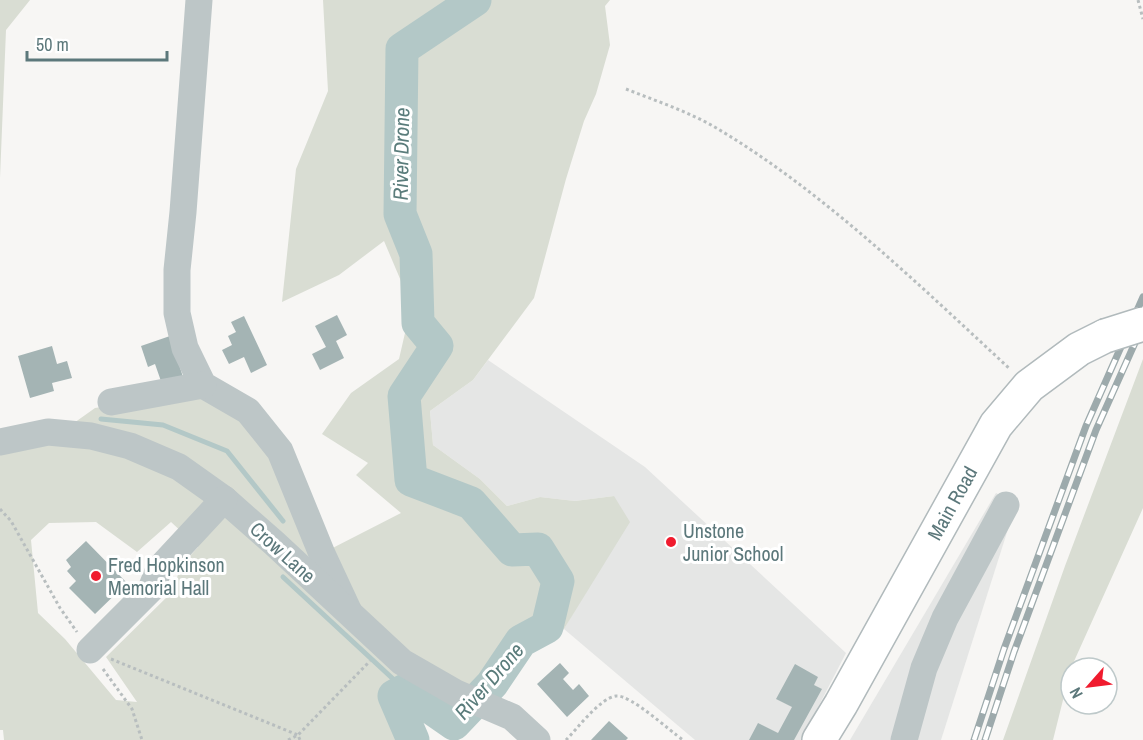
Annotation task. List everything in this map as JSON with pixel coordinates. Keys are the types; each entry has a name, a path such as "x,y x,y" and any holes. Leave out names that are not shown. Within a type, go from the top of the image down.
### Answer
{"main road":[{"name":"Main Road","path":"819,740 996,424 1029,386 1079,349 1105,336 1143,324"}],"street":[{"path":"199,0 177,270 177,313 185,348 203,385 248,411 280,451 322,554 349,612"},
{"path":"111,402 203,385"},
{"name":"Crow Lane","path":"0,442 48,432 91,436 130,446 179,467 224,499 402,662 456,693 512,717 537,740"},
{"path":"90,650 151,589 159,569 224,499"},
{"path":"904,740 924,668 945,618 1006,505"}],"path":[{"path":"1138,0 1143,19"},
{"path":"626,89 716,128 772,165 845,221 1029,386"},
{"path":"0,509 11,521 60,608 132,709 142,740"},
{"path":"90,650 298,735 300,740"},
{"path":"288,740 298,735 353,678"},
{"path":"566,740 601,704 616,696 627,699 683,740"}],"shaded area":[{"path":"0,0 30,0 6,30 0,178"},
{"path":"323,0 610,0 605,6 610,45 596,94 584,121 566,179 534,298 473,380 430,411 433,445 480,479 507,506 540,497 575,501 614,496 630,522 564,629 482,690 403,684 390,695 409,740 4,740 3,730 0,730 0,452 43,445 95,408 213,389 275,451 317,556 401,513 356,475 368,463 322,434 351,393 399,359 405,333 401,281 384,241 339,275 282,302 296,169 328,91","holes":["96,522 137,552 171,522 198,547 181,566 172,592 106,657 137,702 116,700 65,639 38,613 31,540 49,523"]},
{"path":"1143,359 1143,508 1076,656 1059,656 1059,716 1053,740 1003,740 1065,566"},
{"name":"Unstone Junior School","path":"488,360 645,467 846,653 801,740 695,740 564,629 603,562 614,496 575,501 540,497 507,506 480,479 433,445 430,411 473,380"},
{"path":"996,493 1016,504 941,740 850,740"}],"building":[{"path":"337,315 347,335 336,341 344,358 320,370 312,354 326,347 315,326"},
{"path":"244,316 267,365 251,373 244,357 229,364 222,350 232,345 228,336 236,332 231,322"},
{"path":"170,336 183,377 162,384 155,364 148,367 141,346"},
{"path":"52,346 57,364 67,361 72,378 52,383 54,391 30,398 18,356"},
{"name":"Fred Hopkinson Memorial Hall","path":"86,541 127,583 95,614 69,588 76,581 67,571 71,567 66,560"},
{"path":"560,663 569,673 563,679 573,690 579,684 589,696 567,717 537,684"},
{"path":"795,664 818,677 814,685 822,689 794,740 749,740 758,723 778,733 792,707 776,699"},
{"path":"609,721 628,738 626,740 591,740"}],"waterway":[{"name":"River Drone","path":"413,740 394,696 405,690 454,724 492,684 521,641 547,627 558,581 538,549 512,550 471,503 411,480 404,396 437,346 418,323 416,254 400,214 402,49 475,0"},
{"path":"101,419 163,425 227,451 283,521"},
{"path":"283,577 405,690"}],"railway":[{"path":"974,740 1004,649 1086,426 1143,297"},
{"path":"985,740 1014,652 1096,430 1143,325"}],"place":[{"name":"Unstone Junior School","path":"671,542"},
{"name":"Fred Hopkinson Memorial Hall","path":"96,576"}]}
